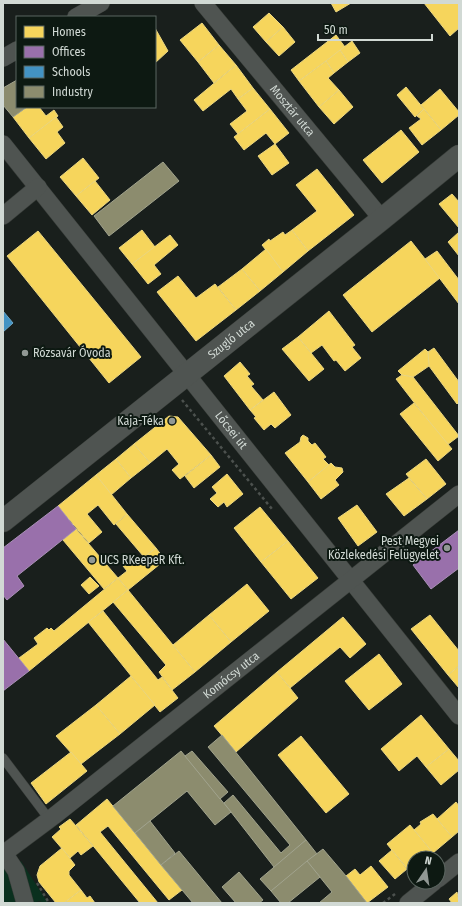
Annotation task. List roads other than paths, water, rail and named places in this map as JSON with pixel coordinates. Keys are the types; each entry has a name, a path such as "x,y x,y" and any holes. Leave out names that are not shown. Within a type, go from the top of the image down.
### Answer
{"street":[{"path":"78,16 101,3"},
{"name":"Mosztár utca","path":"203,3 382,219"},
{"path":"3,58 16,51"},
{"name":"Lőcsei út","path":"3,144 459,716"},
{"name":"Szugló utca","path":"3,520 459,156"},
{"path":"3,216 38,187"},
{"name":"Komócsy utca","path":"3,854 351,581 459,494"},
{"path":"3,854 16,870 25,903"},
{"path":"446,873 459,862"},
{"path":"408,903 424,890"}],"lane":[{"path":"3,758 49,819"}],"place":[{"name":"Rózsavár Óvoda","path":"25,353"},
{"name":"Kaja-Téka","path":"172,421"},
{"name":"Pest Megyei Közlekedési Felügyelet","path":"447,548"},
{"name":"UCS RKeepeR Kft.","path":"92,560"}]}
